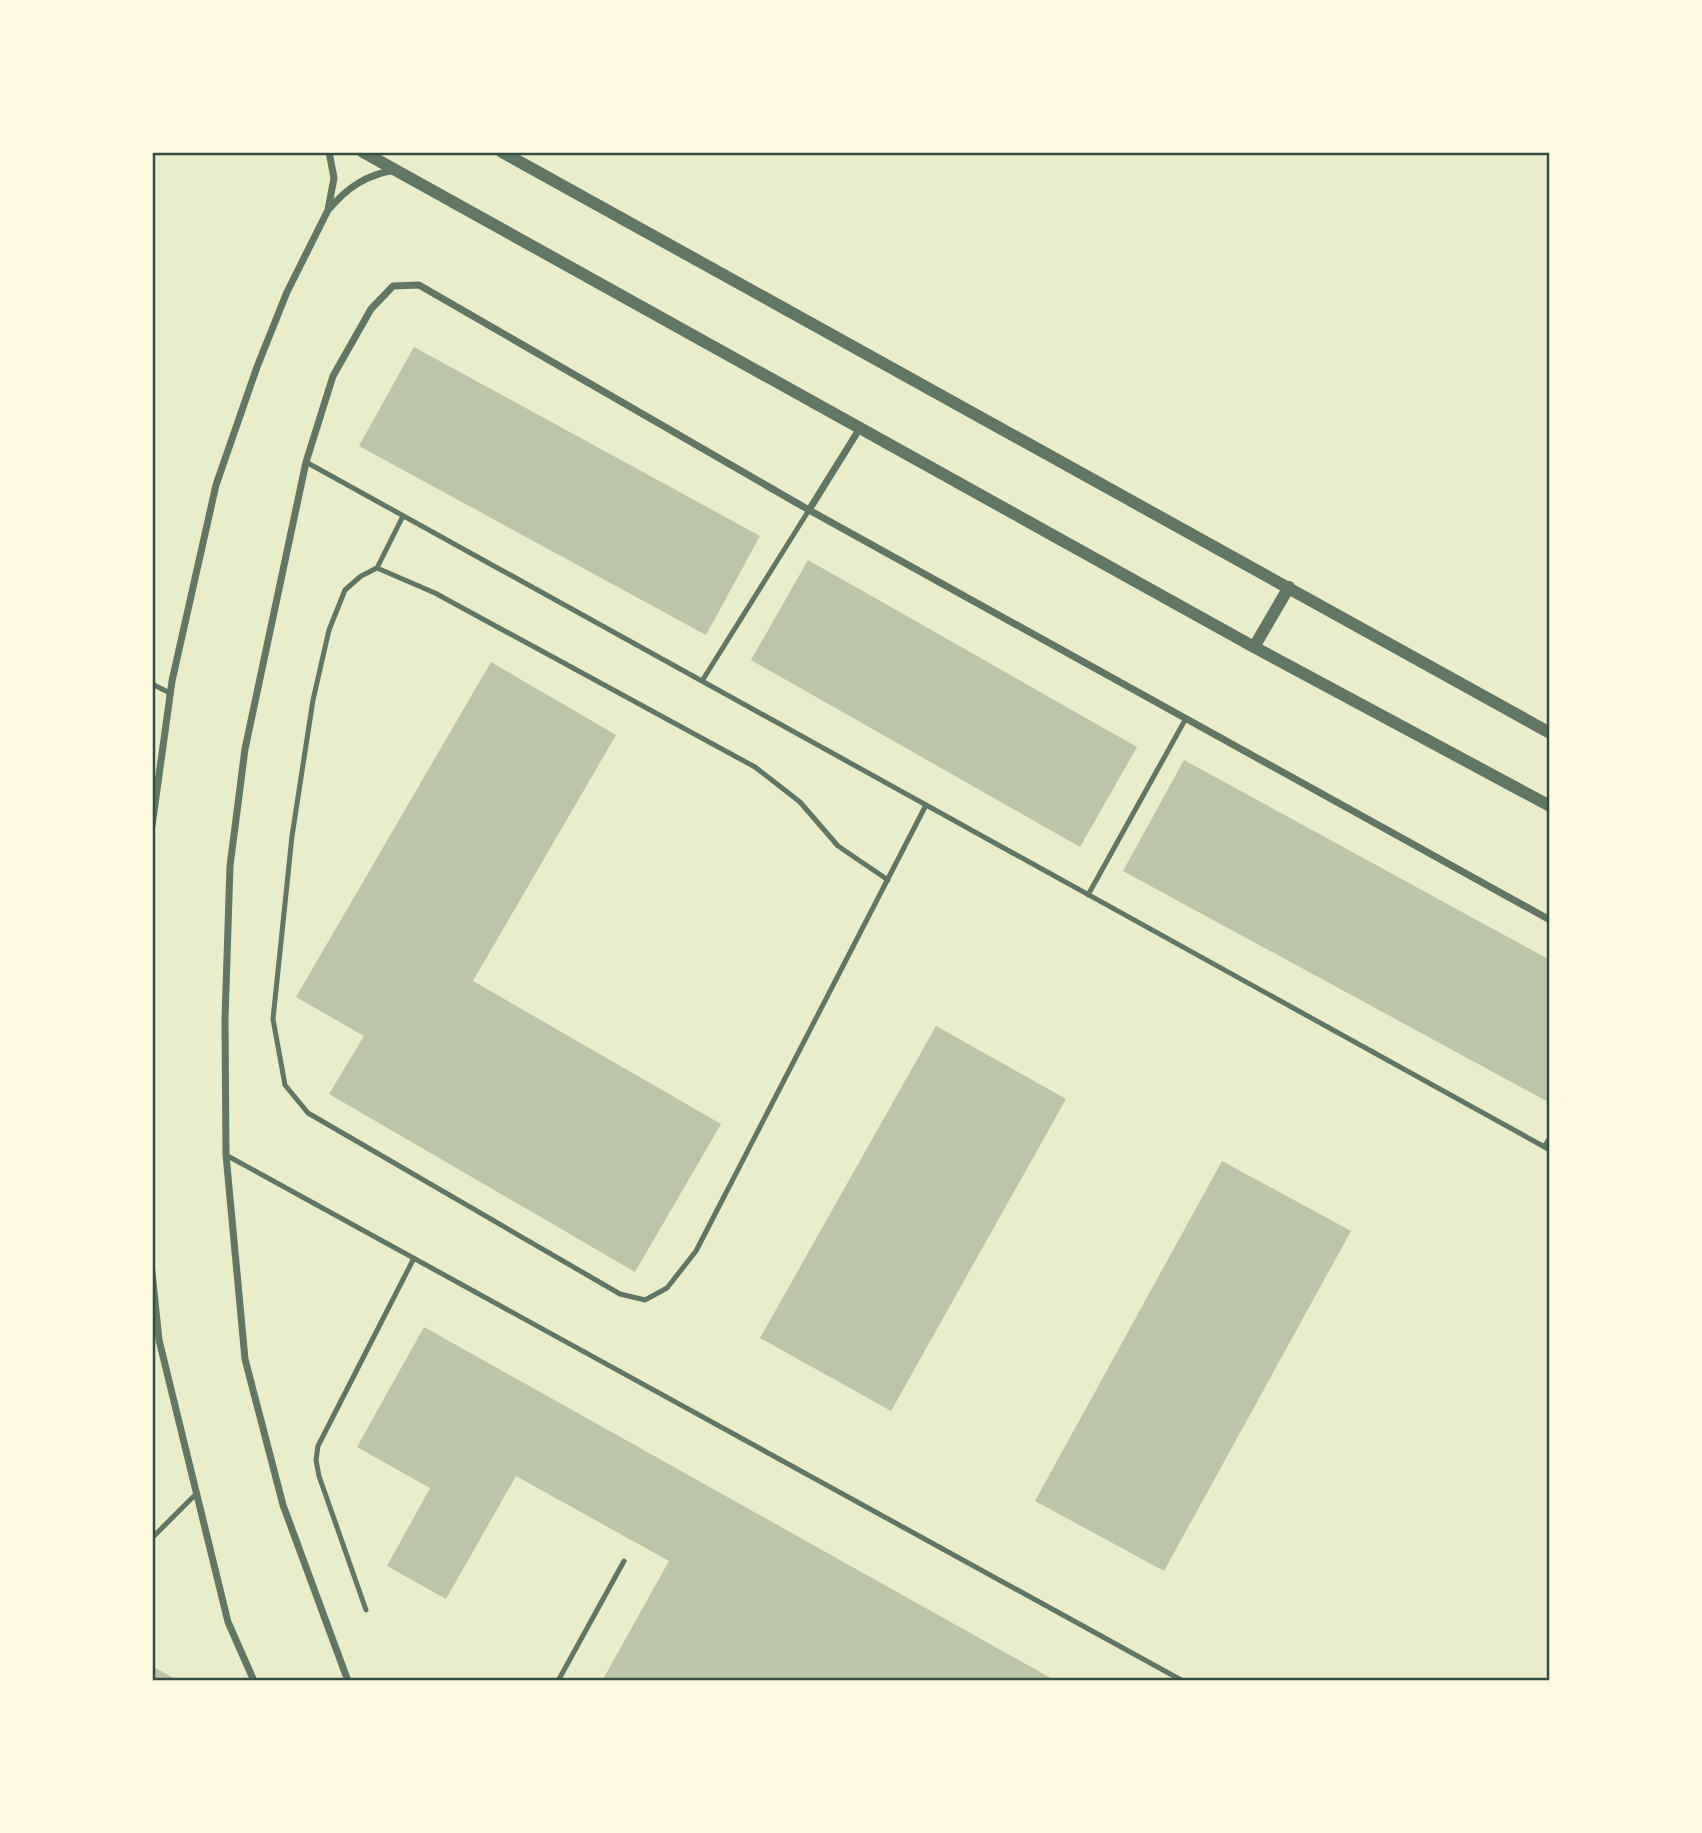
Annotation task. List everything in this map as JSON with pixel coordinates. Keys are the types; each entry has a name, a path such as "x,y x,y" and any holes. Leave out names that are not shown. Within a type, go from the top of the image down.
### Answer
{"street":[{"path":"152,826 170,693 216,485 257,367 287,292 328,209 334,178 329,152"},
{"path":"363,152 1254,647 1550,806"},
{"path":"502,152 1550,733"},
{"path":"328,209 361,180 376,173 395,170"},
{"path":"348,1681 283,1505 245,1359 226,1155 225,1018 230,866 245,749 306,462 332,376 371,309 393,286 419,285 809,510 1550,920"},
{"path":"809,510 860,428"},
{"path":"1254,647 1289,587"},
{"path":"152,1272 156,1341 228,1622 254,1681"}],"lane":[{"path":"306,462 1547,1149 1550,1138"},
{"path":"702,681 809,510"},
{"path":"403,516 377,568 360,576 345,590 329,630 313,700 292,836 273,1019 285,1085 308,1113 620,1294 645,1300 667,1288 696,1251 926,805"},
{"path":"377,568 435,593 755,767 800,802 838,846 888,880"},
{"path":"152,684 170,693"},
{"path":"1088,895 1185,720"},
{"path":"226,1155 1183,1681"},
{"path":"366,1609 318,1476 318,1446 414,1258"},
{"path":"152,1538 197,1493"},
{"path":"558,1681 624,1561"}],"building":[{"path":"414,347 760,536 706,635 359,446"},
{"path":"808,560 1137,747 1080,847 751,660"},
{"path":"491,662 616,735 473,981 721,1124 635,1272 329,1094 364,1036 296,997"},
{"path":"1184,760 1550,960 1550,1103 1123,871"},
{"path":"936,1026 1066,1099 891,1411 760,1338"},
{"path":"1222,1161 1351,1231 1164,1571 1035,1501"},
{"path":"424,1327 1056,1681 602,1681 669,1561 516,1476 446,1599 387,1566 430,1488 357,1447"},
{"path":"152,1666 179,1681 152,1681"}]}
